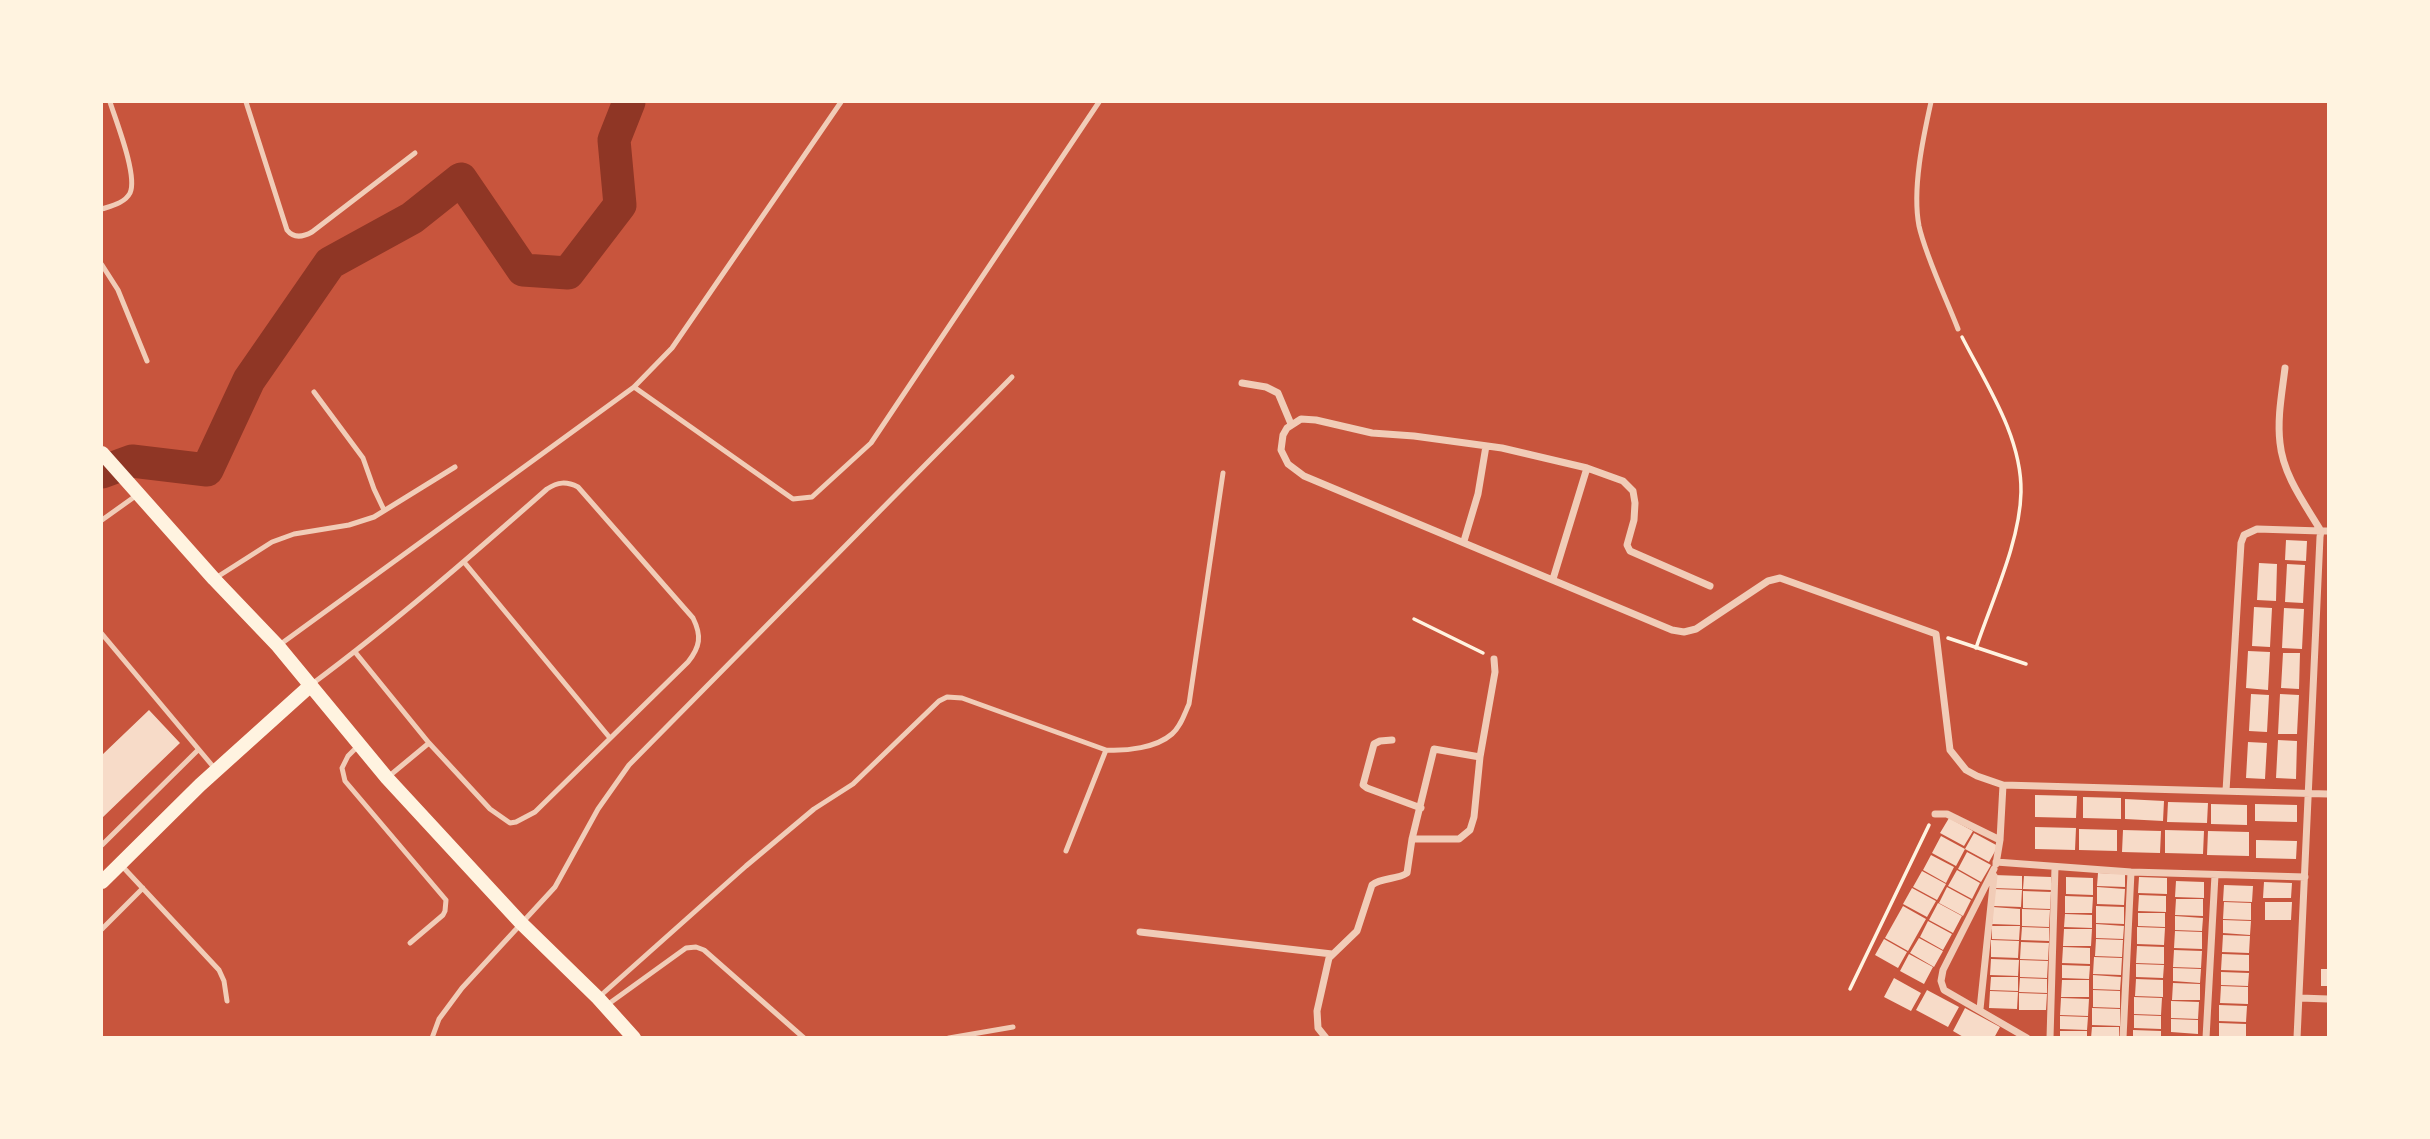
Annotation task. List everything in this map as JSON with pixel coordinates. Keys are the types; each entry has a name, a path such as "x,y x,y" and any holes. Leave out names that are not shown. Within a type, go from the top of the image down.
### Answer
{"main road":[{"path":"102,453 125,483 278,646 387,778 521,923 602,1002 634,1038"},
{"path":"102,882 216,770 311,685"}],"street":[{"path":"2285,368 2279,417 2280,444 2286,468 2325,531 2318,598 2297,1038"},
{"path":"1242,383 1266,387 1278,393 1292,424"},
{"path":"1710,586 1630,551 1627,545 1635,512 1633,491 1615,477 1587,468 1486,446 1372,433 1316,420 1301,419 1292,424 1283,435 1281,450 1288,464 1304,476 1680,632 1696,629 1768,581 1780,578 1936,634 1951,750 1966,770 2003,785 2329,794"},
{"path":"1464,541 1478,494 1486,446"},
{"path":"1553,579 1587,468"},
{"path":"2226,791 2241,543 2244,535 2257,529 2325,531"},
{"path":"2318,598 2329,598"},
{"path":"1412,839 1455,839 1467,835 1474,817 1480,757 1495,672 1494,659"},
{"path":"1392,740 1374,744 1363,785 1421,808"},
{"path":"1326,1038 1318,1028 1317,1011 1332,954 1357,931 1372,885 1377,881 1407,873 1412,839 1434,749 1480,757"},
{"path":"1980,1009 2000,840 2003,785"},
{"path":"1935,814 1947,814 2000,840"},
{"path":"1995,866 2305,877"},
{"path":"1995,866 1941,975 1944,990 2027,1038"},
{"path":"2050,1038 2055,867"},
{"path":"2123,1038 2131,872"},
{"path":"2206,1038 2216,875"},
{"path":"1140,932 1332,954"},
{"path":"2300,998 2329,999"}],"lane":[{"path":"102,209 125,200 131,191 132,177 110,102"},
{"path":"246,102 287,230 296,236 306,236 312,232 415,153"},
{"path":"278,646 634,387 672,348 841,102"},
{"path":"634,387 793,499 812,497 871,443 1099,102"},
{"path":"1931,102 1919,173 1919,226 1958,329"},
{"path":"102,265 118,290 147,361"},
{"path":"432,1038 439,1019 461,988 555,887 598,809 629,765 1013,377"},
{"path":"314,392 363,458 373,489 384,510"},
{"path":"214,579 272,542 306,531 349,526 374,517 456,467"},
{"path":"602,1002 746,866 814,809 853,784 939,701 954,696 962,698 1106,750 1154,744 1171,735 1181,723 1189,704 1223,473"},
{"path":"311,685 464,562 547,489 567,482 578,487 693,618 699,631 696,652 535,812 510,823 490,809 429,743 355,652"},
{"path":"102,520 137,495"},
{"path":"464,562 610,738"},
{"path":"102,634 216,770"},
{"path":"387,778 429,743"},
{"path":"359,745 344,762 341,771 345,782 446,900 443,915 410,943"},
{"path":"102,845 198,750"},
{"path":"1066,851 1106,750"},
{"path":"120,864 219,970 227,1001"},
{"path":"102,929 143,888"},
{"path":"602,1002 686,948 696,947 704,950 804,1038"},
{"path":"949,1038 1013,1027"}],"path":[{"path":"1958,329 2003,416 2015,449 2021,489 2019,516 2008,557 1976,648"},
{"path":"1414,619 1494,659"},
{"path":"1936,634 2026,664"},
{"path":"1850,989 1935,814"}],"building":[{"path":"2286,540 2307,541 2306,561 2285,560"},
{"path":"2259,563 2277,564 2276,601 2257,600"},
{"path":"2287,564 2305,565 2303,603 2285,602"},
{"path":"2254,607 2272,608 2270,647 2252,646"},
{"path":"2284,608 2304,609 2302,649 2282,648"},
{"path":"2248,651 2270,652 2268,690 2246,688"},
{"path":"2283,653 2300,653 2299,689 2281,688"},
{"path":"2251,694 2269,695 2267,732 2249,731"},
{"path":"2280,694 2299,695 2297,734 2278,734"},
{"path":"149,710 180,743 102,818 102,755"},
{"path":"2278,740 2297,741 2296,779 2276,778"},
{"path":"2248,742 2267,743 2265,779 2246,778"},
{"path":"2035,795 2077,796 2076,818 2035,817"},
{"path":"2083,797 2121,798 2121,819 2083,818"},
{"path":"2125,799 2164,801 2163,821 2125,819"},
{"path":"2168,802 2208,803 2207,823 2167,822"},
{"path":"2211,804 2247,805 2247,825 2211,824"},
{"path":"2255,804 2297,805 2297,822 2255,821"},
{"path":"1949,818 1973,831 1964,846 1940,833"},
{"path":"2035,827 2076,828 2075,850 2035,849"},
{"path":"2079,829 2117,830 2117,851 2079,850"},
{"path":"2123,830 2161,831 2160,853 2122,852"},
{"path":"2165,830 2204,831 2203,854 2165,853"},
{"path":"2208,831 2249,832 2249,856 2207,855"},
{"path":"1974,833 1998,846 1989,862 1965,849"},
{"path":"1941,836 1965,849 1956,866 1932,853"},
{"path":"2256,840 2297,841 2296,859 2256,858"},
{"path":"1967,852 1991,865 1981,882 1958,869"},
{"path":"1931,855 1954,867 1946,883 1923,870"},
{"path":"1957,870 1980,883 1972,899 1948,886"},
{"path":"1922,871 1946,884 1937,900 1913,887"},
{"path":"2098,873 2125,874 2125,887 2097,886"},
{"path":"1994,875 2022,876 2022,889 1994,888"},
{"path":"2024,876 2051,877 2051,890 2023,889"},
{"path":"2066,877 2093,878 2093,895 2066,894"},
{"path":"2139,877 2167,878 2167,894 2138,893"},
{"path":"2176,881 2204,882 2204,898 2175,897"},
{"path":"2264,882 2292,883 2291,898 2263,898"},
{"path":"2224,885 2253,886 2252,902 2223,901"},
{"path":"1947,887 1971,900 1963,916 1939,903"},
{"path":"2097,887 2125,889 2124,905 2097,904"},
{"path":"1912,888 1936,901 1927,917 1903,904"},
{"path":"1994,889 2022,890 2021,907 1994,906"},
{"path":"2023,891 2051,892 2050,909 2023,908"},
{"path":"2139,895 2166,896 2166,912 2138,911"},
{"path":"2065,896 2093,897 2092,913 2065,913"},
{"path":"2176,899 2203,899 2203,916 2175,915"},
{"path":"2224,902 2251,903 2251,920 2223,919"},
{"path":"2265,902 2292,902 2291,920 2265,920"},
{"path":"1938,903 1962,916 1953,933 1929,920"},
{"path":"1903,906 1926,919 1908,951 1885,938"},
{"path":"2096,906 2124,907 2124,924 2096,923"},
{"path":"1993,907 2020,909 2020,925 1992,924"},
{"path":"2022,909 2050,910 2049,927 2022,926"},
{"path":"2138,913 2165,913 2165,927 2138,926"},
{"path":"2065,914 2092,915 2092,928 2064,927"},
{"path":"2175,916 2203,918 2202,931 2175,930"},
{"path":"2223,920 2251,921 2250,935 2223,933"},
{"path":"1928,921 1952,934 1943,950 1920,937"},
{"path":"2096,924 2124,926 2123,939 2096,938"},
{"path":"1992,926 2020,926 2019,940 1992,939"},
{"path":"2022,927 2049,928 2049,941 2021,940"},
{"path":"2137,927 2165,928 2164,945 2137,944"},
{"path":"2064,929 2092,929 2091,946 2063,946"},
{"path":"2175,931 2202,932 2202,949 2174,948"},
{"path":"2223,935 2250,936 2249,953 2222,952"},
{"path":"1919,938 1943,951 1934,967 1910,953"},
{"path":"1884,939 1907,952 1898,968 1875,955"},
{"path":"2096,939 2123,940 2122,957 2095,956"},
{"path":"1991,940 2019,941 2018,958 1991,957"},
{"path":"2021,942 2049,943 2048,960 2020,959"},
{"path":"2137,946 2164,947 2164,964 2136,963"},
{"path":"2063,947 2090,948 2090,964 2062,963"},
{"path":"2174,950 2202,951 2201,968 2173,967"},
{"path":"1909,954 1933,967 1924,984 1900,971"},
{"path":"2222,954 2249,955 2249,971 2221,970"},
{"path":"2094,957 2122,958 2121,975 2093,974"},
{"path":"1991,959 2019,960 2018,976 1990,975"},
{"path":"2020,960 2048,961 2047,978 2020,977"},
{"path":"2136,964 2164,965 2163,978 2136,977"},
{"path":"2062,965 2090,966 2089,979 2062,978"},
{"path":"2173,968 2201,969 2200,983 2173,981"},
{"path":"2321,969 2328,969 2328,986 2321,986"},
{"path":"2221,972 2249,973 2248,986 2221,985"},
{"path":"2093,975 2121,977 2120,990 2093,989"},
{"path":"1991,977 2018,977 2018,991 1990,990"},
{"path":"1894,978 1921,993 1911,1011 1884,997"},
{"path":"2020,978 2047,979 2047,993 2019,992"},
{"path":"2136,979 2163,980 2163,997 2135,996"},
{"path":"2062,980 2089,980 2089,997 2061,997"},
{"path":"2173,983 2200,984 2200,1000 2172,1000"},
{"path":"2221,986 2248,987 2248,1004 2220,1003"},
{"path":"1927,990 1959,1007 1948,1027 1916,1010"},
{"path":"2093,990 2120,991 2120,1008 2093,1007"},
{"path":"1990,991 2018,992 2017,1009 1989,1008"},
{"path":"2019,993 2047,994 2046,1010 2019,1010"},
{"path":"2134,997 2162,998 2161,1015 2134,1014"},
{"path":"2061,998 2089,999 2088,1016 2060,1015"},
{"path":"2171,1001 2199,1002 2198,1019 2171,1018"},
{"path":"2219,1005 2247,1006 2246,1022 2219,1021"},
{"path":"1965,1008 2000,1027 1994,1038 1965,1038 1953,1031"},
{"path":"2092,1008 2120,1009 2120,1026 2092,1025"},
{"path":"2134,1015 2161,1016 2161,1029 2134,1028"},
{"path":"2060,1016 2088,1017 2087,1030 2060,1029"},
{"path":"2171,1019 2198,1020 2198,1034 2171,1032"},
{"path":"2219,1023 2246,1024 2246,1037 2219,1036"},
{"path":"2092,1027 2119,1027 2119,1038 2091,1038"},
{"path":"2133,1030 2161,1031 2161,1038 2133,1038"},
{"path":"2060,1031 2087,1031 2087,1038 2060,1038"}],"waterway":[{"path":"102,472 132,461 207,470 249,380 330,263 412,218 461,179 523,270 568,273 620,205 614,140 629,102"}]}
